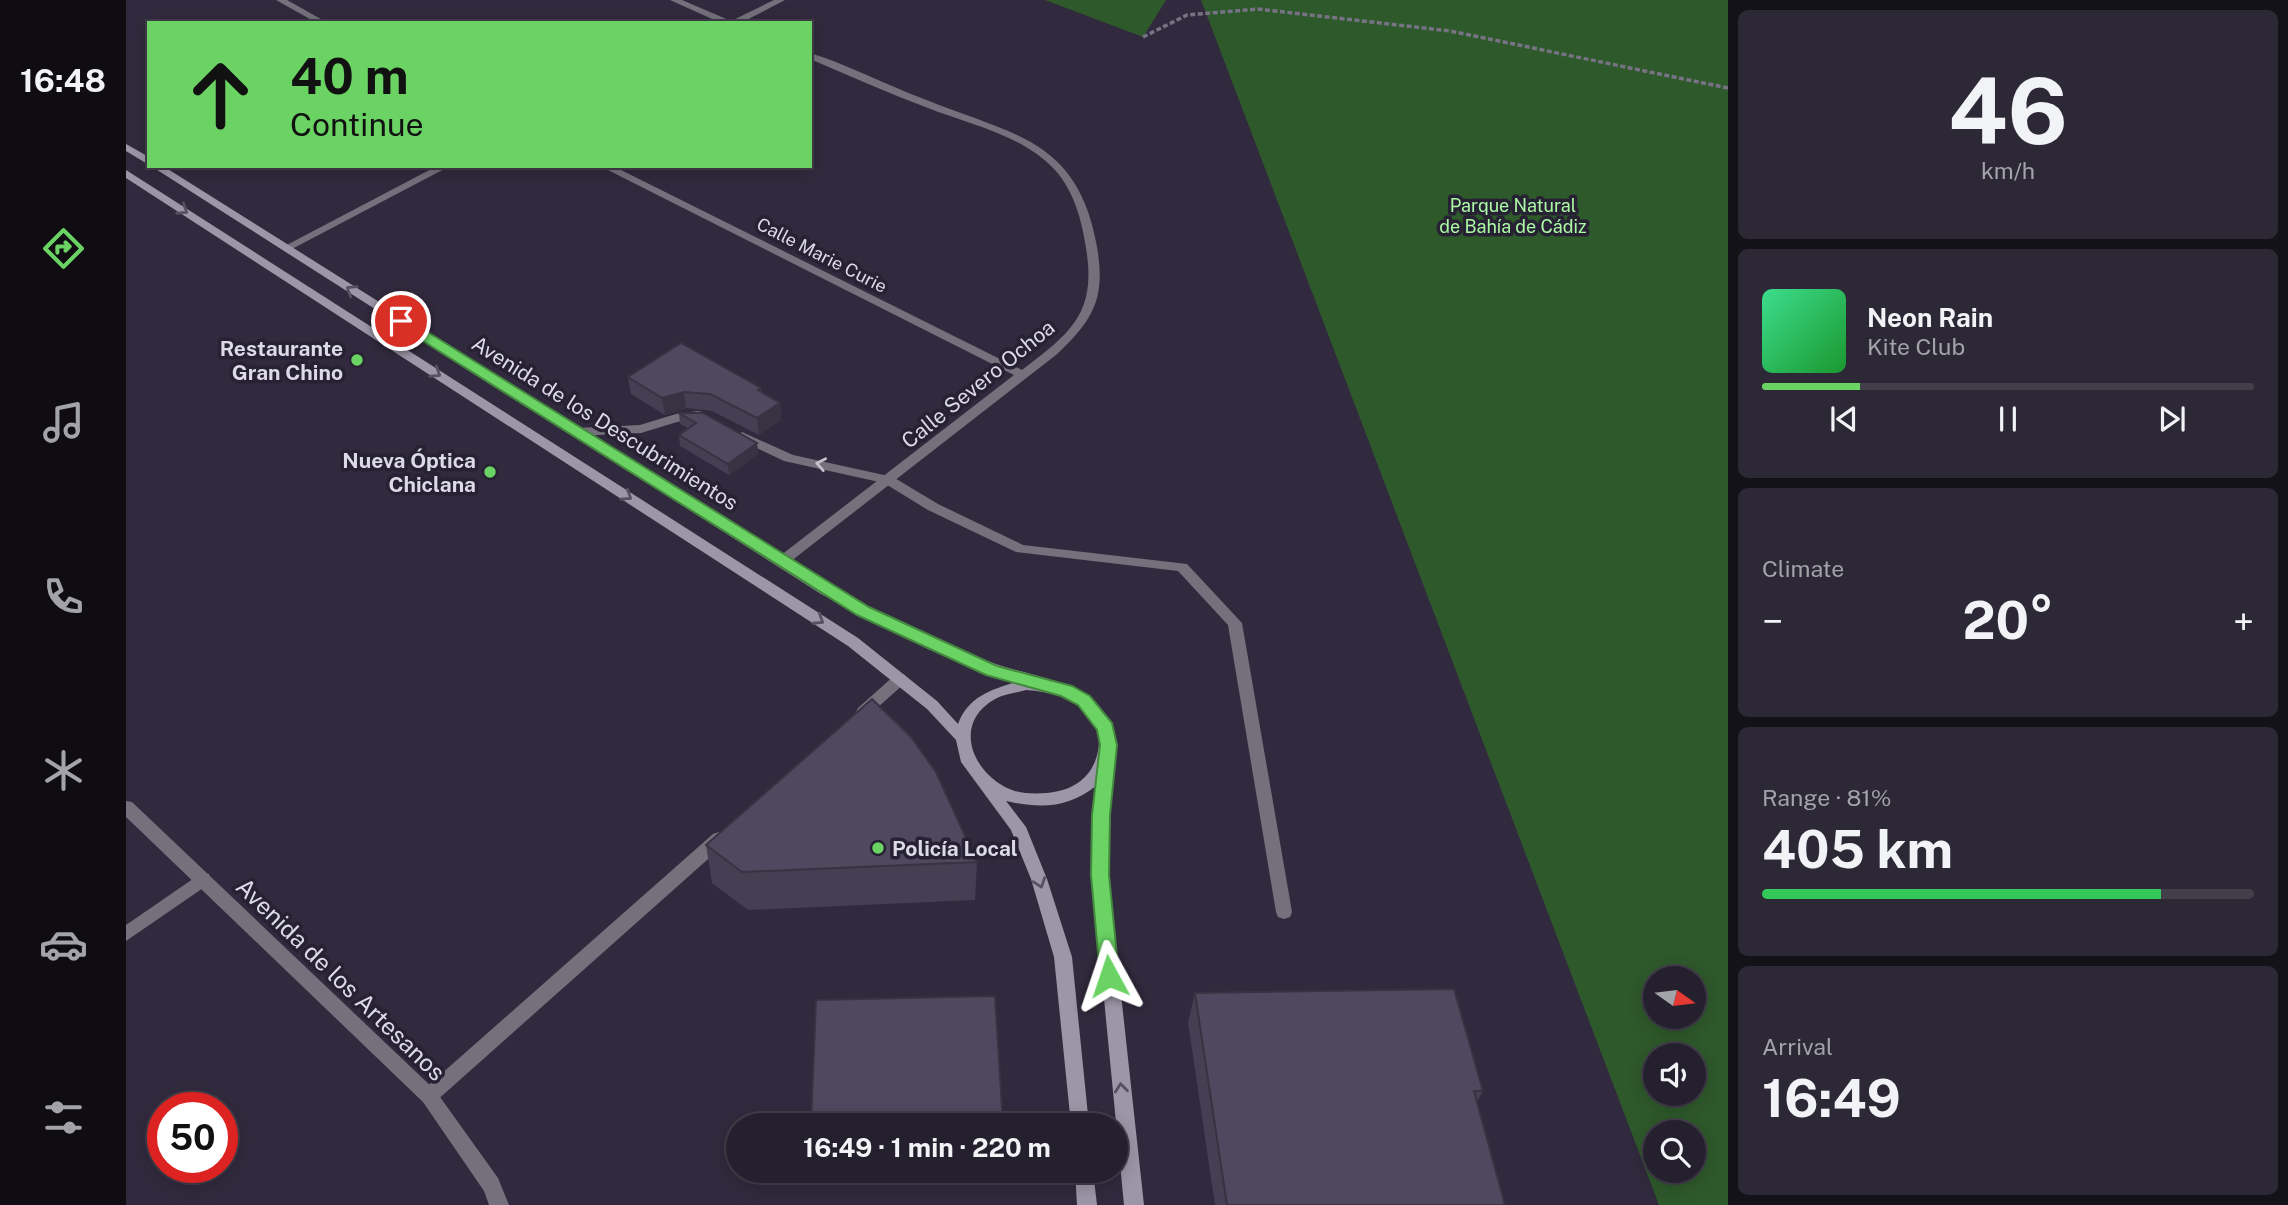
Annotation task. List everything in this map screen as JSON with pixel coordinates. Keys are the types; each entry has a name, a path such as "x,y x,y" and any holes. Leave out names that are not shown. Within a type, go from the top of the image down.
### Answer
{"main road":[{"path":"126,147 147,161"},
{"name":"Avenida de los Descubrimientos","path":"159,168 781,562 899,630 992,671 1047,685"},
{"path":"126,173 853,642 932,705 960,736"},
{"path":"1079,1113 1063,957 1039,879 1018,827 970,768 962,752 960,736 964,719 974,705 989,694 1006,687 1047,685 1084,700 1097,713 1107,737 1100,875 1134,1205"},
{"path":"982,782 1000,793 1021,799 1064,797 1097,776 1106,761"},
{"path":"1085,1183 1087,1205"}],"street":[{"path":"280,0 320,21"},
{"path":"674,0 726,21"},
{"path":"735,21 780,0"},
{"name":"Calle Severo Ochoa","path":"781,562 1023,375 1074,332 1089,313 1094,291 1093,255 1087,223 1075,191 1058,167 1037,150 1000,131 812,57"},
{"path":"286,248 441,168"},
{"name":"Calle Marie Curie","path":"609,168 1023,375"},
{"path":"576,432 641,429 686,415 708,417"},
{"path":"727,428 789,458 888,480 933,507 1021,549 1182,567 1235,623 1283,912"},
{"path":"848,725 900,679"},
{"name":"Avenida de los Artesanos","path":"126,807 429,1096 491,1185 499,1205"},
{"path":"429,1096 733,827"},
{"path":"126,934 203,879"}],"path":[{"path":"1143,37 1187,15 1258,9 1450,31 1728,88"}],"green space":[{"path":"1045,0 1166,0 1143,37"},
{"name":"Parque Natural de Bahía de Cádiz","path":"1201,0 1728,0 1728,1205 1659,1205 1651,1183 1706,1183 1706,1120 1643,1120 1643,1163"}],"building":[{"path":"681,343 761,388 758,390 780,403 757,418 710,394 684,392 662,398 628,377"},
{"path":"679,413 703,413 757,443 728,464 679,435 696,423"},
{"path":"872,699 911,737 936,772 977,862 742,872 706,845"},
{"path":"1454,989 1483,1091 1474,1091 1505,1205 1227,1205 1195,993"},
{"path":"995,996 1002,1113 811,1113 816,1000"}],"place":[{"name":"Restaurante Gran Chino","path":"357,360"},
{"name":"Nueva Óptica Chiclana","path":"490,472"},
{"name":"Policía Local","path":"878,848"}],"route":[{"path":"401,321 863,611 992,671 1047,685 1084,700 1097,713 1106,728 1109,745 1101,815 1100,875 1109,976"}]}
